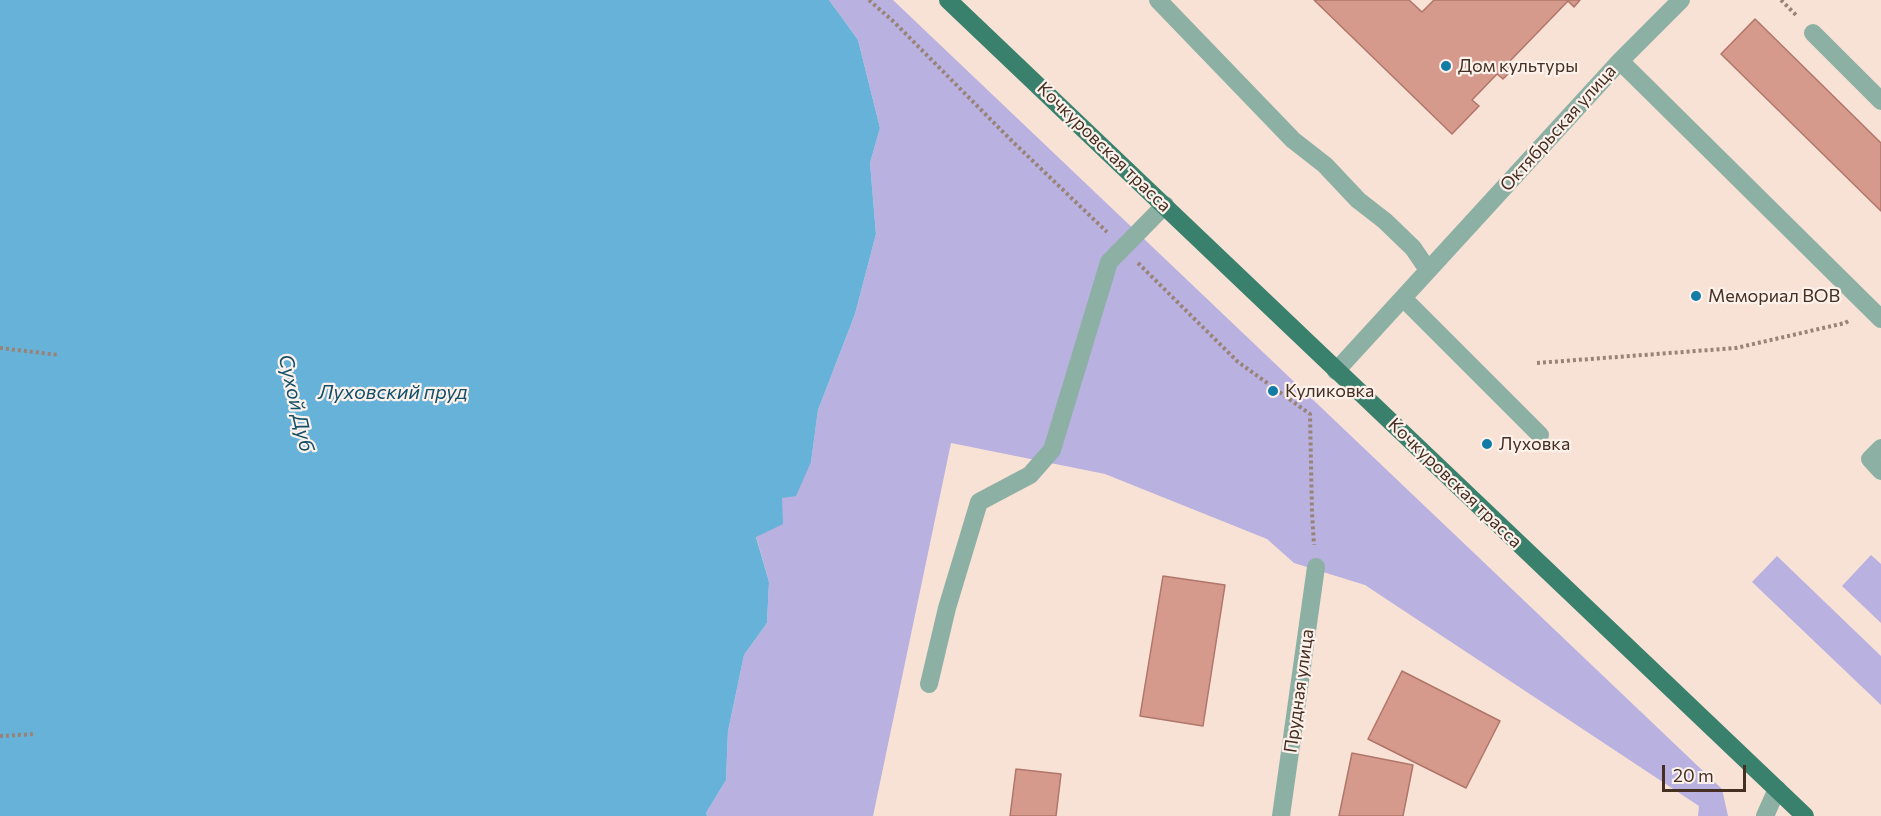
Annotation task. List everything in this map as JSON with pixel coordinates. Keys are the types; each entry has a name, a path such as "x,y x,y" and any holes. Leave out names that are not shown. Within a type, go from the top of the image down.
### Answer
{"main road":[{"name":"Кочкуровская трасса","path":"948,0 1805,816"}],"street":[{"path":"1158,0 1293,141 1325,165 1358,200 1433,264"},
{"name":"Октябрьская улица","path":"1336,370 1620,61 1681,0"},
{"path":"1813,33 1881,101"},
{"path":"1620,61 1881,319"},
{"path":"929,684 947,608 978,502 1030,475 1052,450 1109,262 1165,205"},
{"path":"1403,298 1540,435"},
{"path":"1881,448 1870,459 1881,471"},
{"name":"Прудная улица","path":"1281,816 1316,567"},
{"path":"1765,816 1777,789"}],"path":[{"path":"868,0 894,22 1012,141 1108,233"},
{"path":"1133,257 1238,362 1310,414 1311,513 1316,567"},
{"path":"1537,363 1736,348 1845,323 1867,305"},
{"path":"0,348 59,355"},
{"path":"0,736 36,734"}],"shaded area":[{"path":"829,0 893,0 1722,789 1728,816 1698,816 1699,806 1365,585 1294,563 1267,539 1105,474 951,443 873,816 707,816 706,813 726,780 728,731 744,655 767,623 769,582 756,536 782,498 811,462 818,410 855,314 876,234 870,163 880,128 858,40"},
{"path":"1871,555 1881,564 1881,623 1842,586"},
{"path":"1777,556 1881,656 1881,705 1752,582"}],"water":[{"name":"Луховский пруд","path":"0,0 829,0 858,40 880,128 870,163 876,234 855,314 818,410 811,462 796,496 782,498 783,524 756,537 769,582 767,623 744,655 728,731 726,780 706,813 707,816 0,816"}],"building":[{"name":"Дом культуры","path":"1314,0 1409,0 1422,12 1434,0 1580,0 1574,7 1568,1 1508,63 1513,69 1503,79 1497,74 1472,100 1479,106 1452,134"},
{"path":"1755,19 1881,143 1881,211 1721,54"},
{"path":"1163,576 1225,585 1203,726 1140,716"},
{"path":"1402,671 1500,721 1466,788 1368,739"},
{"path":"1352,753 1413,765 1403,816 1339,816"},
{"path":"1016,769 1061,774 1056,816 1010,816"}],"place":[{"name":"Дом культуры","path":"1446,66"},
{"name":"Мемориал ВОВ","path":"1696,296"},
{"name":"Куликовка","path":"1273,391"},
{"name":"Луховка","path":"1487,444"}],"water label":[{"name":"Сухой Дуб","path":"296,403"}]}
